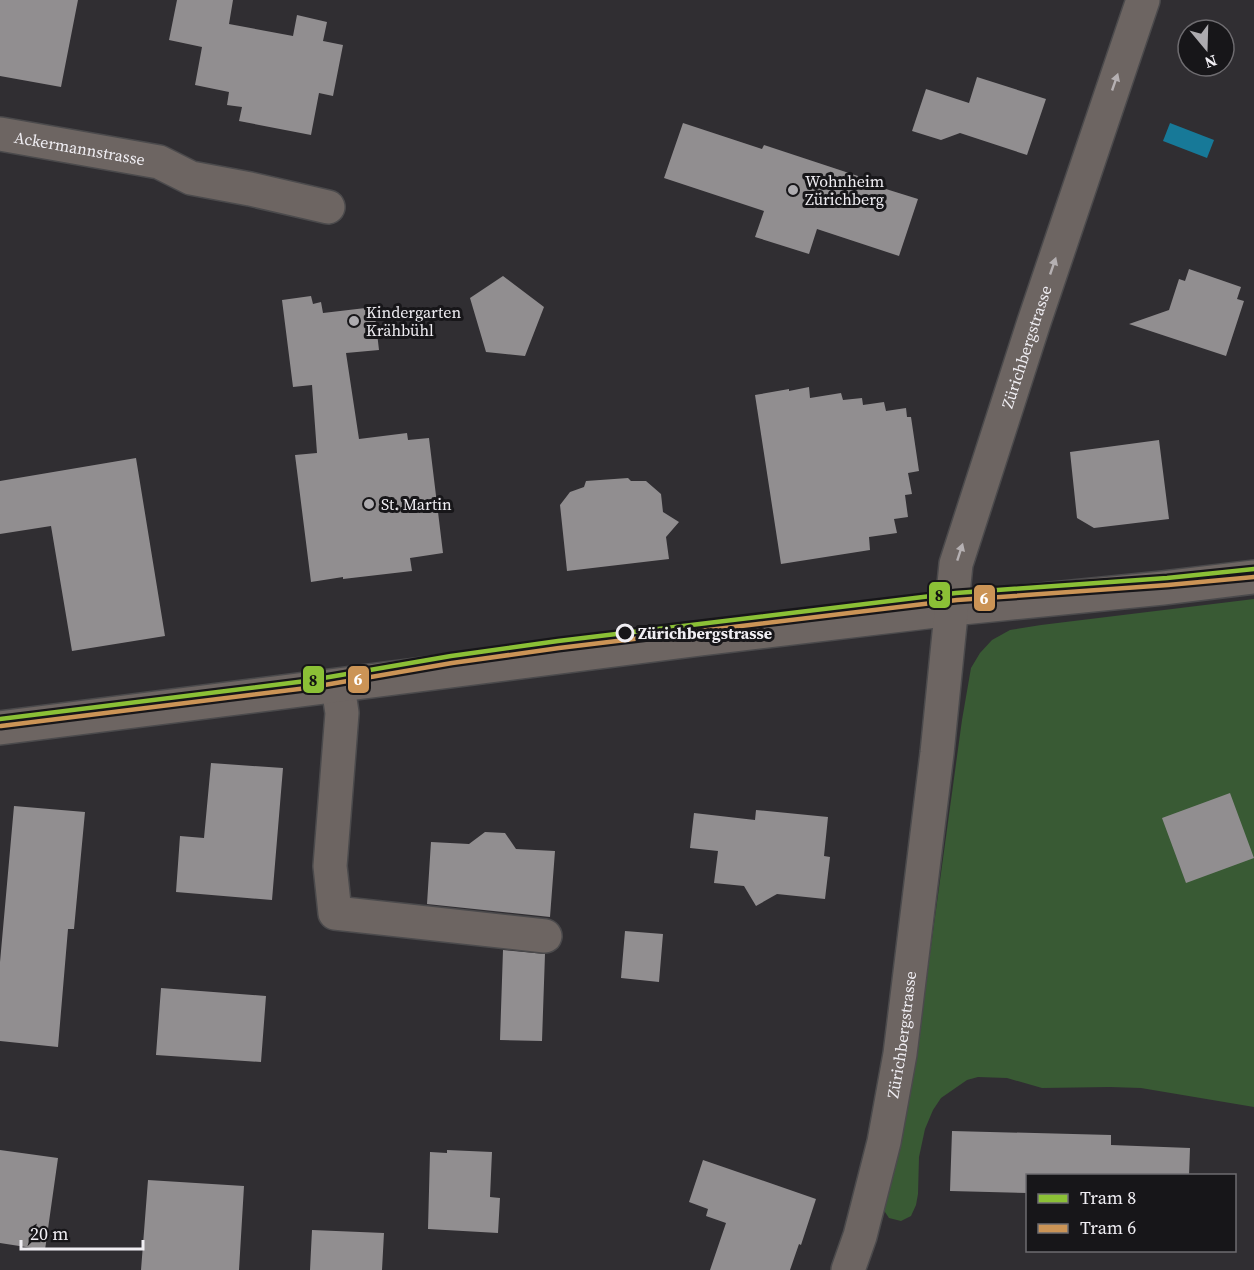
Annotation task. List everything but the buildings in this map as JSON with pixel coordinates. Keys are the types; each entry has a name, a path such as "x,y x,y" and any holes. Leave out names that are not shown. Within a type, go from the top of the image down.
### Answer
{"street":[{"name":"Zürichbergstrasse","path":"848,1270 860,1236 884,1142 900,1054 936,764 956,564 1034,322 1143,0"},
{"name":"Ackermannstrasse","path":"0,134 159,162 191,178 328,207"},
{"path":"0,728 952,609 1254,577"},
{"path":"338,686 342,713 330,866 335,913 545,936"}],"green space":[{"path":"1254,599 1254,1107 1141,1088 1042,1088 1007,1078 978,1077 967,1080 941,1098 925,1129 919,1157 918,1194 911,1216 901,1221 889,1218 885,1212 885,1205 908,1096 921,1019 971,668 980,653 992,640 1010,630"}],"water":[{"path":"1170,123 1214,140 1207,158 1163,141"}],"tram line":[{"name":"8","path":"0,719 306,681 451,656 558,641 956,593 1167,578 1254,569"},
{"name":"6","path":"1,726 307,688 452,663 559,648 957,600 1254,577"}],"place":[{"name":"Wohnheim Zürichberg","path":"793,190"},
{"name":"Kindergarten Krähbühl","path":"354,321"},
{"name":"St. Martin","path":"369,504"},
{"name":"Zürichbergstrasse","path":"625,633"}]}
